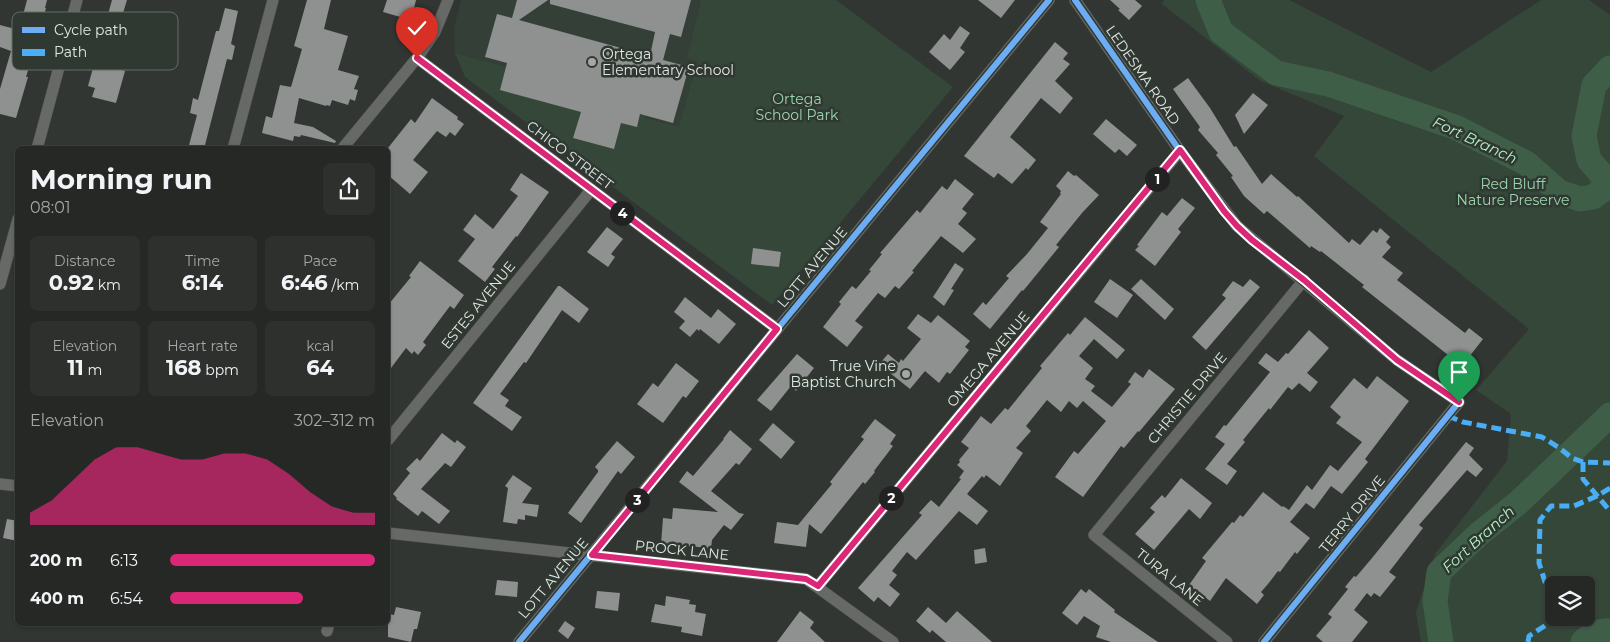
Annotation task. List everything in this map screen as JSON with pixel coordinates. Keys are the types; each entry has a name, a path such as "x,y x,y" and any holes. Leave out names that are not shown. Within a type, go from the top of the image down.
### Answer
{"street":[{"path":"234,146 273,0"},
{"path":"344,146 417,58 435,32 448,0"},
{"name":"LOTT AVENUE","path":"519,642 1048,0"},
{"name":"LEDESMA ROAD","path":"1075,0 1180,150 1237,226 1304,280 1397,360 1459,402"},
{"name":"CHICO STREET","path":"417,58 777,329"},
{"path":"38,146 58,70"},
{"name":"OMEGA AVENUE","path":"818,586 1180,150"},
{"name":"ESTES AVENUE","path":"390,438 591,190"},
{"path":"0,284 15,230"},
{"name":"CHRISTIE DRIVE","path":"1094,535 1304,280"},
{"name":"TERRY DRIVE","path":"1264,642 1459,402"},
{"path":"0,484 15,486"},
{"name":"PROCK LANE","path":"390,533 806,579 893,642"},
{"name":"TURA LANE","path":"1094,535 1227,642"}],"shaded area":[{"name":"Ortega Elementary School","path":"461,0 701,0 687,57 697,60 679,128 644,118 648,106 455,53 454,29"}],"green space":[{"name":"Ortega School Park","path":"701,0 836,0 953,87 772,305 465,77 455,53 648,106 645,118 679,127 697,61 687,57"},
{"name":"Red Bluff Nature Preserve","path":"1164,0 1289,0 1431,72 1541,0 1589,0 1610,15 1610,642 1421,642 1416,612 1435,554 1507,461 1511,414 1476,390 1529,329 1314,156 1344,116 1259,80 1162,4"}],"building":[{"path":"27,0 47,0 45,12 24,12"},
{"path":"112,0 127,0 123,12 109,12"},
{"path":"307,0 331,0 324,29 348,36 338,70 359,76 354,89 358,90 355,101 350,99 348,105 332,100 330,106 326,106 299,98 294,123 313,127 336,141 335,143 301,135 300,137 294,136 293,141 262,133 266,116 272,118 280,85 291,87 302,49 294,46"},
{"path":"387,0 416,0 411,20 383,12"},
{"name":"Ortega Elementary School","path":"517,0 548,0 519,20 650,56 655,32 550,4 550,0 691,0 681,37 670,34 663,60 689,67 673,123 640,114 637,127 621,123 614,149 573,138 581,112 500,90 507,63 485,57 497,14 512,18"},
{"path":"978,0 1015,0 1001,18"},
{"path":"1110,0 1135,0 1142,6 1129,20"},
{"path":"225,8 238,11 231,44 235,46 232,60 227,59 205,146 189,146 197,115 190,113 193,98 198,100 216,31 219,31"},
{"path":"0,25 12,28 12,70 28,70 26,77 28,77 16,118 0,114 0,89 11,51 0,47"},
{"path":"960,26 970,33 960,48 965,52 950,70 929,52 944,34 950,40"},
{"path":"1055,42 1068,53 1063,59 1070,64 1055,81 1073,98 1060,114 1041,98 1010,137 1036,160 1012,184 998,173 994,178 964,156"},
{"path":"92,70 125,71 116,103 92,97 95,88 88,86"},
{"path":"1188,78 1210,108 1234,147 1236,146 1262,184 1271,174 1349,243 1352,239 1360,245 1373,230 1377,233 1380,228 1390,237 1386,242 1391,247 1382,257 1403,273 1397,280 1465,333 1469,328 1483,339 1462,366 1362,287 1364,285 1321,251 1311,246 1310,248 1267,211 1264,214 1244,196 1231,177 1233,176 1216,155 1218,153 1198,130 1200,127 1173,89"},
{"path":"1253,93 1268,105 1244,134 1235,115"},
{"path":"432,98 458,117 457,119 464,124 455,136 450,132 446,137 437,131 413,160 428,172 410,194 390,177 390,146 411,119 415,123"},
{"path":"1106,119 1137,145 1127,156 1119,149 1115,153 1093,134"},
{"path":"1068,171 1074,176 1076,175 1099,195 1082,213 1056,245 1059,247 990,329 973,314 983,302 986,305 1009,278 1006,276 1048,228 1040,222 1061,194 1061,191 1056,186"},
{"path":"521,173 549,192 517,237 492,267 495,269 485,282 458,261 475,239 463,230 475,214 493,229 518,196 510,190"},
{"path":"955,179 974,194 962,209 967,213 958,224 976,239 963,253 941,236 899,289 895,286 885,298 878,293 855,321 863,327 847,347 823,327 841,304 839,302 852,286 856,289 871,271 869,270 882,254 880,253 917,210 920,213 942,186 947,190"},
{"path":"1182,198 1195,208 1178,229 1181,232 1155,266 1135,250 1162,212 1167,216"},
{"path":"607,227 623,239 611,254 615,257 608,267 587,252"},
{"path":"753,248 781,252 779,267 751,264"},
{"path":"420,261 464,295 454,309 450,306 423,342 426,345 418,355 414,351 412,354 406,348 390,369 390,303 411,277 409,276"},
{"path":"955,263 964,269 951,289 954,290 944,306 933,297"},
{"path":"1110,279 1133,295 1117,318 1094,302"},
{"path":"1141,279 1174,309 1165,320 1131,289"},
{"path":"1250,279 1260,287 1206,350 1192,337 1226,298 1222,295 1233,281 1243,287"},
{"path":"558,286 589,309 579,323 562,310 526,363 524,362 500,394 509,400 505,406 522,417 512,431 473,403"},
{"path":"685,297 711,318 718,309 736,324 719,344 700,329 699,331 697,329 690,337 679,328 685,321 674,312"},
{"path":"918,314 931,323 938,315 970,341 965,347 969,350 950,374 947,372 939,383 925,371 910,389 890,373 892,371 881,362 888,354 899,363 901,359 903,361 921,339 907,328"},
{"path":"1085,317 1125,350 1117,359 1094,339 1079,356 1093,368 1085,379 1095,386 1091,391 1112,407 1131,384 1128,382 1135,372 1143,378 1149,369 1175,389 1124,448 1121,446 1083,497 1055,477 1074,451 1078,454 1106,421 1083,401 1077,408 1069,401 1061,412 1047,400 1026,426 1031,431 1016,448 1023,453 1000,486 986,475 984,478 982,476 967,494 988,511 977,525 959,511 916,560 907,552 892,571 897,575 889,585 900,594 890,607 878,597 874,602 858,588 922,515 919,513 928,503 931,500 939,507 961,479 959,478 964,471 957,465 969,448 961,442 981,416 991,424 1005,408 1008,410 1042,368 1040,366 1068,333 1070,335"},
{"path":"1309,330 1329,348 1307,373 1318,382 1310,392 1299,383 1292,390 1288,387 1270,410 1269,408 1243,440 1245,442 1227,464 1237,471 1227,485 1205,469 1225,444 1215,437 1270,372 1258,363 1266,353 1278,362 1286,353 1288,354"},
{"path":"797,354 814,368 796,391 791,386 771,411 757,400"},
{"path":"676,363 699,381 686,398 683,396 663,423 637,404 653,383 658,387"},
{"path":"1377,376 1409,401 1365,459 1368,462 1342,494 1331,486 1314,509 1306,503 1290,522 1310,538 1297,554 1295,552 1280,572 1278,571 1261,592 1264,595 1257,604 1226,578 1210,601 1189,585 1206,561 1202,558 1232,522 1234,523 1240,515 1243,517 1263,492 1282,507 1289,510 1307,485 1312,490 1330,465 1338,471 1362,442 1336,423 1341,417 1330,407 1354,378 1367,389"},
{"path":"875,419 896,435 890,444 893,446 875,472 865,484 863,482 821,534 809,524 806,547 774,543 777,522 798,525 832,484 830,482 864,439 861,437"},
{"path":"773,423 795,442 781,459 759,440"},
{"path":"730,430 752,449 739,465 736,463 711,491 739,513 744,514 731,530 724,525 712,540 711,548 661,544 663,518 672,519 673,508 718,512 679,482 687,471 693,476"},
{"path":"442,433 455,443 457,440 466,447 451,467 445,463 421,489 450,511 439,524 422,511 418,516 396,499 393,494 410,473 406,469 417,458 420,461"},
{"path":"617,441 635,457 621,474 618,471 581,523 568,513 598,472 595,467"},
{"path":"1466,442 1474,448 1469,455 1483,469 1476,477 1467,470 1419,525 1423,528 1389,572 1396,577 1380,597 1374,593 1371,597 1367,593 1354,610 1368,622 1352,642 1323,642 1316,636 1332,617 1328,614 1348,589 1345,587 1372,558"},
{"path":"513,475 532,488 522,503 539,505 537,517 525,515 525,520 518,519 517,524 503,522 508,488 505,486"},
{"path":"1181,478 1212,503 1200,519 1189,509 1154,550 1135,534 1155,512 1150,508 1162,495 1165,498"},
{"path":"7,519 15,520 15,540 3,538"},
{"path":"985,548 987,562 975,564 974,550"},
{"path":"497,580 518,582 517,597 495,595"},
{"path":"1081,589 1086,593 1089,589 1115,610 1114,612 1158,642 1111,642 1096,637 1100,626 1084,616 1077,625 1062,613"},
{"path":"597,591 620,593 618,611 595,608"},
{"path":"666,596 690,600 689,604 696,605 695,612 706,614 702,636 681,632 682,627 651,622 655,604 665,606"},
{"path":"396,607 421,612 417,629 414,629 411,642 388,637 390,614 394,615"},
{"path":"928,607 946,623 957,611 992,642 946,642 932,630 930,633 916,621"},
{"path":"800,611 814,622 810,628 825,642 777,642"},
{"path":"565,621 575,628 568,639 558,631"}],"waterway":[{"name":"Fort Branch","path":"1208,0 1221,32 1276,73 1328,84 1455,127 1526,163 1559,192 1580,199 1593,197 1605,188 1603,176 1589,160 1584,136 1594,85 1610,68"},
{"name":"Fort Branch","path":"1441,642 1435,601 1439,572 1479,534 1519,502 1610,415"},
{"name":"Fort Branch","path":"1583,642 1595,634 1610,631"}],"marked path":[{"path":"1448,416 1463,422 1542,437 1572,458 1583,462 1610,463"},
{"path":"1583,462 1583,479 1610,511"},
{"path":"1545,582 1539,563 1540,520 1551,506 1574,506 1610,488"},
{"path":"1528,642 1529,636 1545,626"}],"cycle path":[{"path":"519,642 1049,0"},
{"path":"1075,0 1180,151 1237,226 1397,360 1459,402 1264,642"}],"place":[{"name":"Ortega Elementary School","path":"592,62"},
{"name":"True Vine Baptist Church","path":"906,374"}],"route":[{"path":"417,58 777,329 592,555 806,579 818,586 1180,150 1224,211 1252,240 1304,280 1397,360 1459,402"}]}
